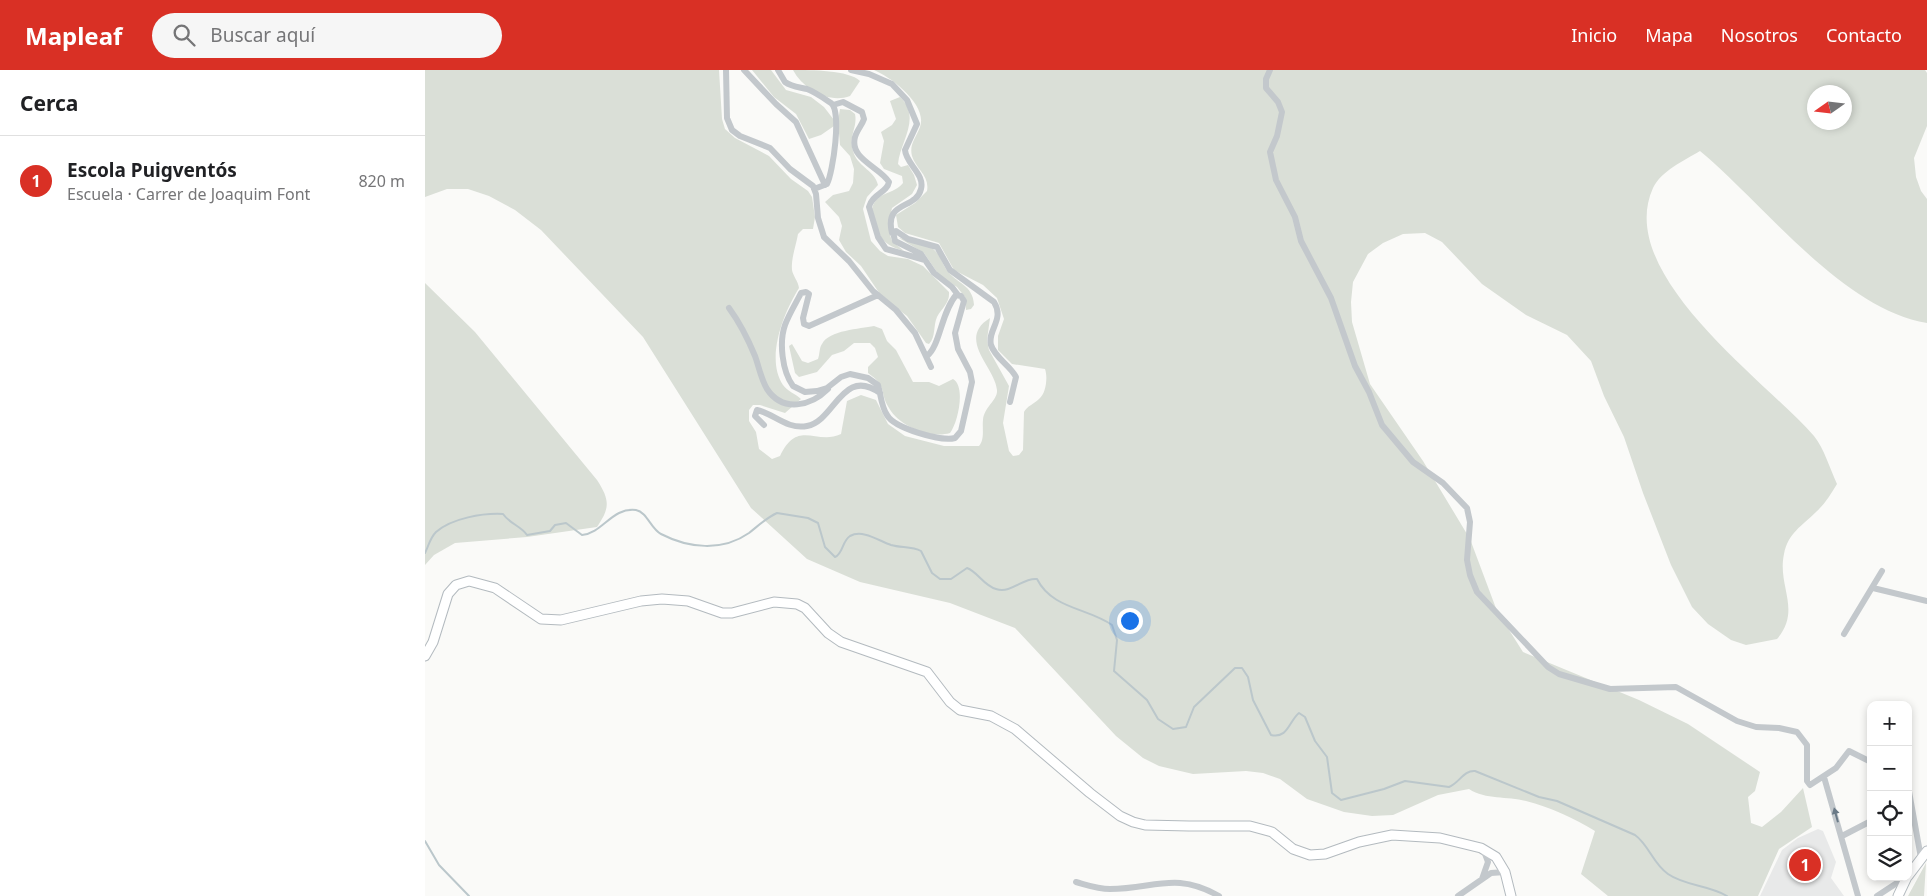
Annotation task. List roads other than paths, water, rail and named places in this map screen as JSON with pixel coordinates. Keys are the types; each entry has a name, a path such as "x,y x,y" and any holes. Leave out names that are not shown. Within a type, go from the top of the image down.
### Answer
{"street":[{"path":"726,70 727,118 732,130 740,136 770,148 814,189 818,218 825,237 849,261 877,296 896,310 915,333 931,367"},
{"path":"745,70 773,102 796,122 825,185"},
{"path":"778,70 783,80 789,85 809,90 833,105 837,117 830,176 825,185 814,189"},
{"path":"729,308 745,332 765,385 772,394 788,403 802,405 812,401 841,376 852,374 875,382 881,393 886,415 895,423 931,436 950,439 958,436 972,380 955,338 956,326 964,301 962,297 934,273 921,254 897,242 891,221 893,214 917,195 921,188 919,175 905,153 905,148 915,132 917,121 907,100 895,86 869,74 851,70"},
{"path":"1270,70 1266,79 1267,88 1278,102 1282,112 1277,136 1270,152 1276,180 1295,217 1301,241 1331,298 1355,366 1369,392 1381,422 1413,462 1443,483 1467,508 1470,522 1467,560 1470,575 1477,592 1548,667 1559,674 1610,689 1676,687 1737,721 1756,727 1779,728 1797,732 1807,745 1807,783 1813,785 1836,768 1849,751 1867,760"},
{"path":"833,105 843,102 862,112 864,119 855,138 857,150 865,161 882,173 889,182 887,188 872,199 869,207 882,245 891,252 926,261"},
{"path":"893,233 896,231 908,239 937,247 950,270 966,280 995,304 997,318 991,336 991,344 1016,377 1011,402"},
{"path":"831,386 817,391 805,392 795,388 788,379 784,360 783,333 786,322 800,295 804,292 809,294 803,318 804,324 809,326 877,296"},
{"path":"927,356 935,347 945,314 958,295"},
{"path":"764,425 755,416 757,410 786,424 807,426 821,418 847,390 863,387 881,393"},
{"path":"1844,634 1882,571"},
{"path":"425,656 433,642 448,594 456,584 469,581 495,588 541,619 561,620 641,601 663,599 687,601 721,613 732,613 774,602 797,604 805,608 828,632 841,642 927,672 950,702 960,710 991,716 1015,729 1119,816 1133,822 1145,825 1250,826 1272,832 1293,849 1310,855 1325,854 1359,842 1392,836 1440,838 1481,848 1496,857 1505,872 1511,896"},
{"path":"1873,588 1927,602"},
{"path":"1824,777 1858,896"},
{"path":"1909,791 1924,854 1912,870"},
{"path":"1842,836 1867,823"},
{"path":"1481,848 1488,862 1481,880"},
{"path":"1457,896 1496,871 1505,872"},
{"path":"1076,882 1110,889 1174,881 1193,884 1219,896"},
{"path":"1877,896 1901,881"},
{"path":"1898,896 1905,881"}],"waterway":[{"path":"425,553 432,537 443,527 468,517 486,514 503,514 527,535 550,531 555,525 566,523 582,535 596,530 620,512 636,510 640,511 661,534 671,539 705,546 728,543 739,539 777,513 808,518 818,523 825,547 835,557 840,553 847,538 860,534 871,536 891,545 914,548 921,551 932,573 940,579 951,579 967,568 991,587 1002,590 1012,588 1027,580 1037,579 1044,589 1061,602 1103,619 1112,625 1117,640 1114,671 1147,700 1158,719 1173,729 1186,727 1194,707 1235,668 1242,668 1248,677 1253,700 1271,735 1277,736 1285,732 1299,713 1305,717 1315,741 1327,757 1332,793 1341,800 1384,789 1405,781 1449,787 1471,771 1475,771 1539,797 1557,801 1635,835 1644,844 1658,865 1668,874 1682,881 1720,892 1727,896"},
{"path":"425,841 439,865 469,896"}],"place":[{"name":"Escola Puigventós","path":"1805,865"}]}
